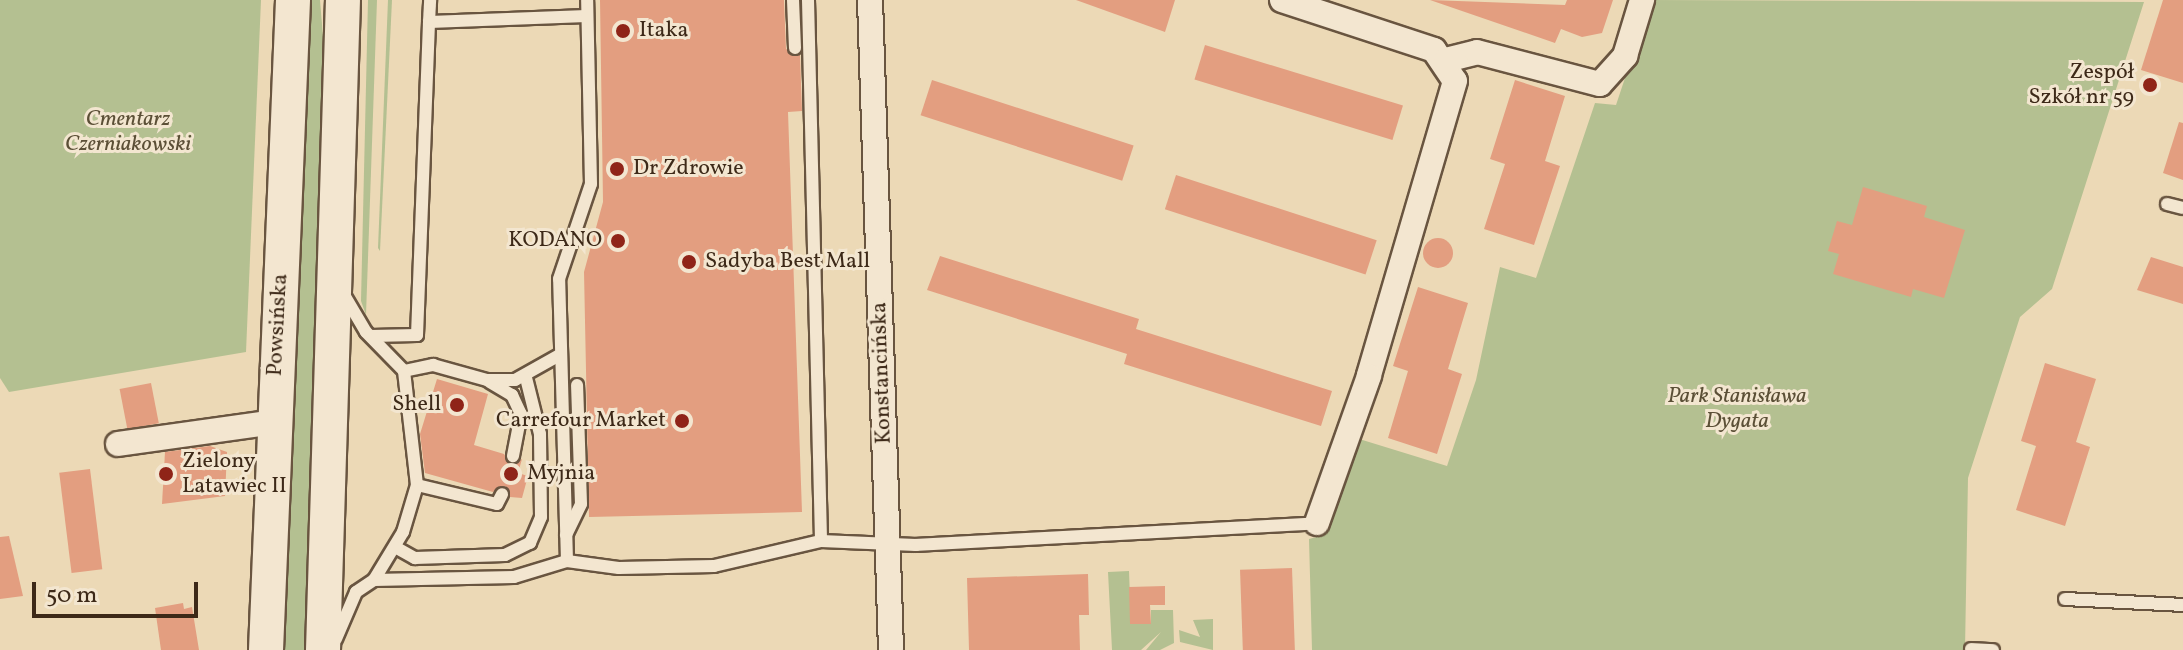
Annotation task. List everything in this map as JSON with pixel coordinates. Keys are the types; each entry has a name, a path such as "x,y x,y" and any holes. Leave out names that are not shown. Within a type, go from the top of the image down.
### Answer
{"main road":[{"name":"Powsińska","path":"266,650 293,0"},
{"path":"323,650 332,271 343,0"}],"street":[{"name":"Konstancińska","path":"870,0 891,650"},
{"path":"1282,0 1422,46 1446,60 1455,81 1369,376 1317,523"},
{"path":"1446,60 1477,52 1600,84 1625,56 1642,0"},
{"path":"118,444 274,422"}],"lane":[{"path":"371,336 417,335 430,0"},
{"path":"567,561 558,356 559,279 591,184 587,0"},
{"path":"793,0 795,48"},
{"path":"808,0 821,541"},
{"path":"429,22 587,16"},
{"path":"2167,204 2183,208"},
{"path":"332,271 371,336 404,371 417,485 395,547 374,580 356,592 333,650"},
{"path":"487,380 526,378 558,356"},
{"path":"404,371 433,365 487,380 512,395 521,414 513,456"},
{"path":"395,547 430,558 505,555 530,543 541,517 540,434 526,378"},
{"path":"565,538 581,504 577,385"},
{"path":"417,485 497,504 502,494"},
{"path":"374,580 514,577 567,561 619,568 714,566 821,541 888,546 1317,523"},
{"path":"2065,599 2183,605"},
{"path":"1971,649 1993,650"}],"green space":[{"name":"Cmentarz Czerniakowski","path":"0,0 261,0 246,352 9,392 0,378"},
{"path":"305,0 320,0 323,37 305,650 284,650"},
{"path":"368,0 377,0 366,315 361,301"},
{"path":"388,0 392,0 380,251 378,248"},
{"name":"Park Stanisława Dygata","path":"1651,0 2144,2 2052,289 2020,317 1968,478 1965,650 1312,650 1309,539 1320,536 1356,438 1447,466 1476,380 1500,267 1536,278 1595,103 1616,105"},
{"path":"1129,571 1131,624 1151,624 1151,610 1173,610 1174,643 1160,650 1146,650 1161,632 1141,650 1112,650 1108,572"},
{"path":"1213,619 1213,650 1180,642 1179,630 1200,637 1193,620"}],"building":[{"name":"Sadyba Best Mall","path":"600,0 784,0 786,49 800,55 802,111 788,112 802,512 589,517 584,272 603,202"},
{"path":"1076,0 1175,0 1165,32"},
{"path":"1430,0 1565,5 1567,0 1613,0 1602,33 1582,37 1561,29 1555,43"},
{"path":"2163,0 2183,0 2183,83 2141,70"},
{"path":"1205,45 1403,106 1392,140 1194,79"},
{"path":"932,80 1134,146 1122,181 921,115"},
{"path":"1515,80 1565,96 1545,161 1560,166 1534,245 1484,229 1505,164 1490,159"},
{"path":"2179,122 2183,123 2183,180 2163,173"},
{"path":"1176,175 1377,240 1366,274 1165,209"},
{"path":"1863,187 1927,206 1924,217 1965,230 1944,298 1913,289 1911,297 1833,274 1839,254 1828,251 1837,221 1852,225"},
{"path":"1438,238 1449,242 1453,253 1449,264 1438,268 1427,264 1423,253 1427,242"},
{"path":"940,256 1139,319 1136,329 1332,391 1321,426 1124,364 1127,354 927,290"},
{"path":"2151,257 2183,267 2183,304 2137,290"},
{"path":"1418,287 1468,303 1448,369 1462,374 1437,454 1388,438 1408,371 1393,366"},
{"path":"2045,363 2096,379 2076,442 2090,447 2065,526 2016,510 2036,446 2021,441"},
{"path":"437,379 488,394 474,445 504,454 511,465 522,459 518,473 528,476 522,498 510,497 505,486 493,492 425,473 420,434"},
{"path":"151,383 159,423 127,429 120,389"},
{"path":"210,446 227,452 225,496 162,504 165,452"},
{"path":"90,469 102,569 72,573 59,473"},
{"path":"9,536 23,596 0,599 0,537"},
{"path":"1292,568 1295,650 1243,650 1240,570"},
{"path":"1088,574 1089,615 1079,615 1080,650 969,650 967,578"},
{"path":"1165,586 1165,605 1150,605 1151,624 1130,624 1129,587"},
{"path":"183,603 184,609 192,607 199,650 161,650 155,608"}],"place":[{"name":"Itaka","path":"623,31"},
{"name":"Zespół Szkół nr 59","path":"2150,85"},
{"name":"Dr Zdrowie","path":"617,169"},
{"name":"KODANO","path":"618,241"},
{"name":"Sadyba Best Mall","path":"689,262"},
{"name":"Shell","path":"457,405"},
{"name":"Carrefour Market","path":"682,421"},
{"name":"Zielony Latawiec II","path":"166,474"},
{"name":"Myjnia","path":"511,474"}]}
